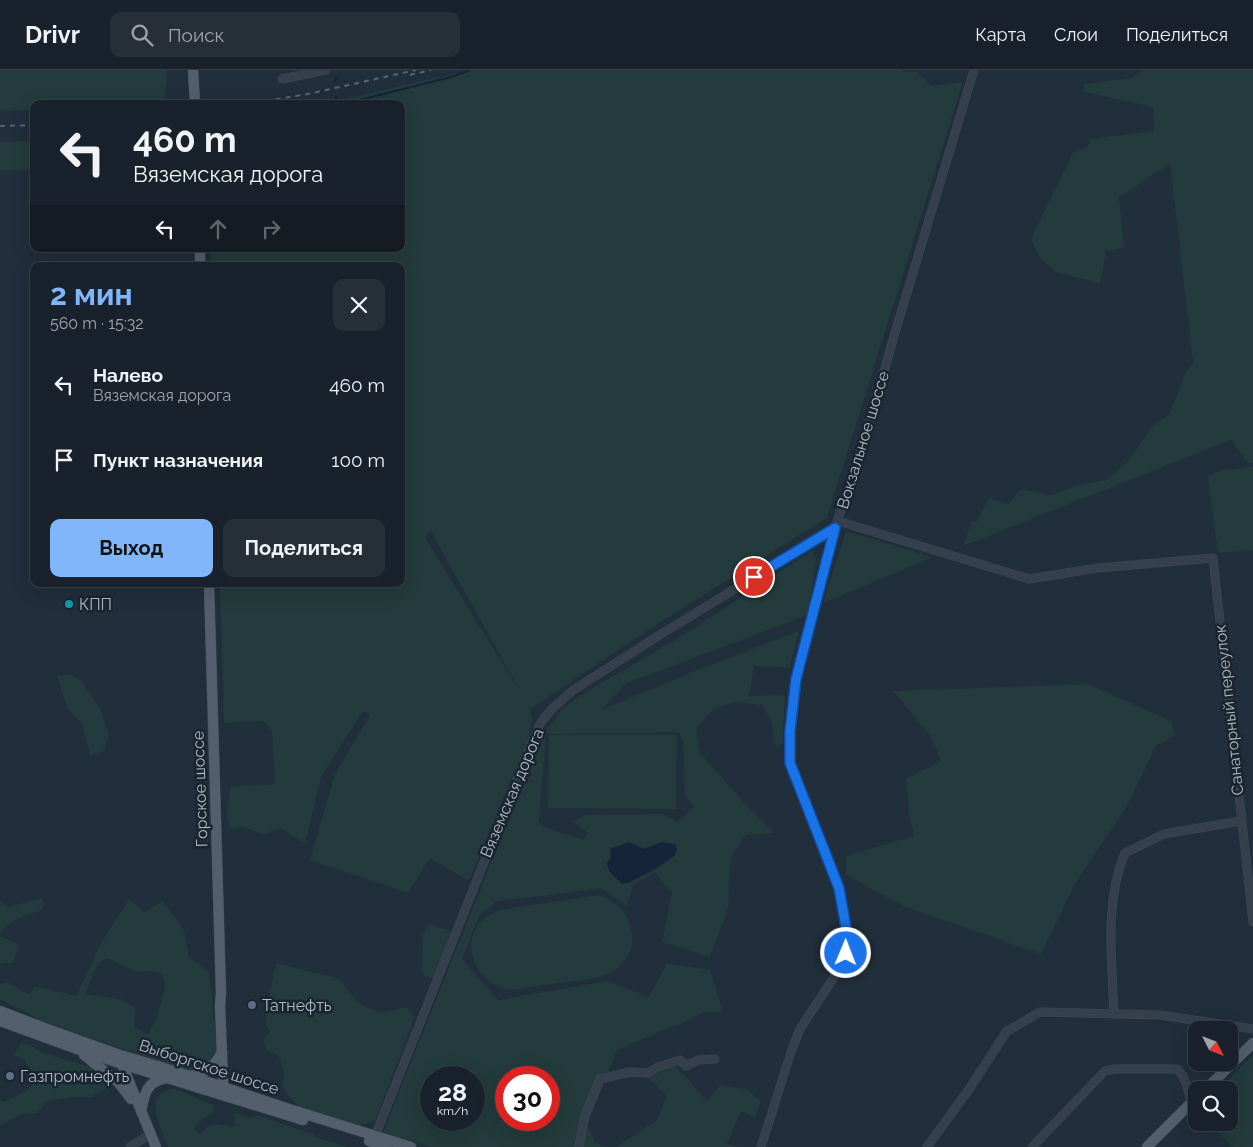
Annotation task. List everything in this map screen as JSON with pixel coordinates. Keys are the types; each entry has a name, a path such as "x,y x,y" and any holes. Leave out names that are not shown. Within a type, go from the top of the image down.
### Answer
{"main road":[{"path":"194,75 195,100"},
{"name":"Горское шоссе","path":"208,587 222,993 220,1006 226,1090"},
{"name":"Горское шоссе","path":"222,993 225,1005 226,1090"},
{"name":"Выборгское шоссе","path":"0,1011 167,1078 226,1090 411,1147"},
{"name":"Выборгское шоссе","path":"0,1021 77,1050 190,1076 387,1147"},
{"path":"1214,1081 1253,1043"},
{"path":"77,1050 118,1082 132,1099"},
{"path":"190,1076 207,1070 217,1062 222,1052"},
{"path":"119,1060 151,1147"},
{"path":"119,1060 156,1147"},
{"path":"142,1111 144,1096 148,1088 158,1080 167,1078"},
{"path":"1147,1147 1188,1106"}],"street":[{"path":"286,70 282,79 326,70"},
{"name":"Вокзальное шоссе","path":"761,1147 800,1029 840,968 846,953 847,933 839,888 790,763 790,731 796,679 836,524 867,431 974,70"},
{"name":"Санаторный переулок","path":"836,524 1029,579 1098,568 1213,558 1253,922"},
{"name":"Вяземская дорога","path":"375,1136 531,744 544,717 572,691 836,524"},
{"path":"1114,1014 1111,948 1113,901 1119,867 1125,853 1164,834 1241,820"},
{"path":"927,1147 970,1088 1006,1032 1040,1012 1160,1015 1253,1028"},
{"path":"579,1147 585,1115 600,1079 630,1072 648,1073 658,1067 680,1060 686,1066 698,1060 715,1059"},
{"path":"1032,1147 1105,1071 1115,1069 1177,1069 1188,1087"},
{"path":"130,1147 147,1136"}],"green space":[{"path":"0,70 167,70 165,100 30,100 30,110 0,111"},
{"path":"470,70 903,70 903,72 917,72 931,86 963,82 827,518 664,620 530,709 532,720 529,736 469,881 430,858 408,893 310,860 335,774 370,715 363,711 321,777 305,844 280,828 264,834 242,827 233,829 229,827 227,814 230,787 275,784 272,731 263,721 224,724 220,587 405,587 405,262 211,262 211,252 405,252 405,100 340,100","holes":["430,530 521,693 425,537"]},
{"path":"1144,70 1253,70 1253,463 1248,463 1236,447 1233,439 962,547 972,522 976,522 989,498 1008,504 1021,489 1051,495 1078,485 1107,480 1129,460 1153,425 1169,415 1185,374 1193,362 1170,163 1119,198 1124,248 1106,251 1100,284 1054,271 1040,258 1031,239 1072,154 1088,147 1090,139 1154,131 1153,107 1085,92 1084,84 1132,78"},
{"path":"30,141 30,170 0,170 0,142"},
{"path":"1253,467 1253,550 1218,553 1208,476 1222,470"},
{"path":"846,531 933,557 823,603"},
{"path":"813,550 816,560 808,615 627,683 601,710 799,631 790,668 754,666 749,696 785,695 783,744 775,745 772,721 762,705 734,702 713,710 696,729 699,752 775,833 746,835 730,858 728,909 710,957 662,942 672,892 656,872 633,885 627,906 601,888 497,901 479,916 462,959 498,1000 606,981 649,997 667,963 710,970 723,1012 703,1012 683,1023 617,1050 588,1124 595,1143 608,1147 431,1147 383,1132 542,736 561,710 577,697 680,637","holes":["678,732 683,740 685,796 694,807 678,822 662,814 585,815 573,821 588,833 584,840 547,828 539,822 546,734"]},
{"path":"69,675 81,680 100,708 109,736 104,750 90,756 82,723 67,708 57,676"},
{"path":"1088,684 1171,721 1175,735 1156,746 1126,808 1075,884 1041,954 903,906 846,875 846,856 914,836 909,815 906,778 941,761 931,737 893,691"},
{"path":"549,735 677,735 676,809 548,808"},
{"path":"600,895 614,902 623,911 629,922 632,937 632,946 628,955 619,968 613,972 592,979 518,989 505,989 495,985 480,973 472,955 471,945 477,926 487,917 498,910"},
{"path":"42,898 42,910 13,921 0,934 0,901 9,907"},
{"path":"129,900 145,912 163,901 184,930 189,957 209,972 217,1051 214,1062 196,1072 186,1071 42,1021 0,999 0,984 7,982 30,995 34,986 76,996 100,944","holes":["107,958 134,971 156,972 163,976 165,988 157,1016 148,1035 134,1027 136,1009 121,999 85,994 98,963"]},
{"path":"428,924 449,930 451,936 433,978 425,976 422,972 423,934"},
{"path":"0,937 11,940 19,946 12,963 2,963 0,966"},
{"path":"276,963 341,979 360,1004 382,1013 407,1007 415,1017 375,1121 360,1125 301,1109 282,1085 284,1075 282,1064 278,1055 266,1050 264,1040 270,1031 266,1025 266,1009"},
{"path":"21,1042 30,1045 40,1052 93,1068 110,1087 91,1097 47,1101 37,1113 23,1114 0,1125 0,1100 4,1102 22,1093 30,1087 35,1078 24,1059 14,1055"},
{"path":"1253,1055 1253,1147 1233,1147 1216,1131 1238,1131 1238,1081 1227,1081"},
{"path":"674,1066 707,1101 720,1085 746,1089 761,1101 755,1118 741,1111 727,1144 739,1147 616,1147 657,1120 667,1096 648,1077"},
{"path":"175,1089 213,1105 212,1113 195,1127 199,1134 213,1125 235,1126 234,1112 251,1118 257,1115 348,1147 168,1147 158,1121 156,1103 158,1096 164,1091"}],"water":[{"path":"629,842 644,849 661,842 675,844 677,849 674,856 657,868 628,883 622,884 609,871 607,863 611,857 610,849"}],"waterway":[{"path":"360,100 451,77 470,70"},
{"path":"334,83 336,77"}],"railway":[{"path":"271,100 308,94 416,70"},
{"path":"410,75 431,70"},
{"path":"0,126 30,125"}],"place":[{"name":"КПП","path":"69,604"},
{"name":"Татнефть","path":"252,1005"},
{"name":"Газпромнефть","path":"10,1076"}],"route":[{"path":"754,577 835,528 796,679 790,731 790,763 839,888 847,933 846,953"}]}
